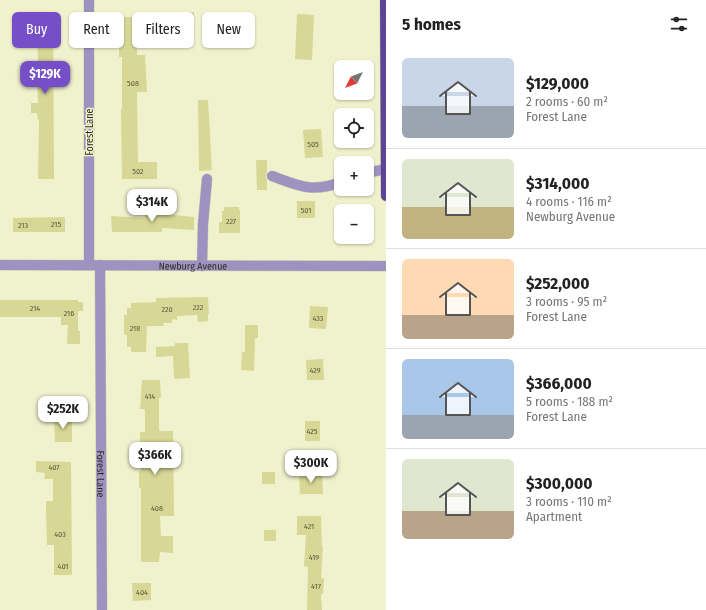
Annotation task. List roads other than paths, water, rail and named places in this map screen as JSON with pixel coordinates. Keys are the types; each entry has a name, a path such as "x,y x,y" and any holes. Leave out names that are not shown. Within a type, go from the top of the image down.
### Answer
{"main road":[{"path":"385,0 386,196"}],"street":[{"name":"Forest Lane","path":"89,0 89,265"},
{"path":"374,172 386,170"},
{"path":"272,176 307,188 322,187 334,184"},
{"path":"202,266 203,224 207,179"},
{"name":"Newburg Avenue","path":"0,265 386,266"},
{"name":"Forest Lane","path":"100,265 102,610"}]}
